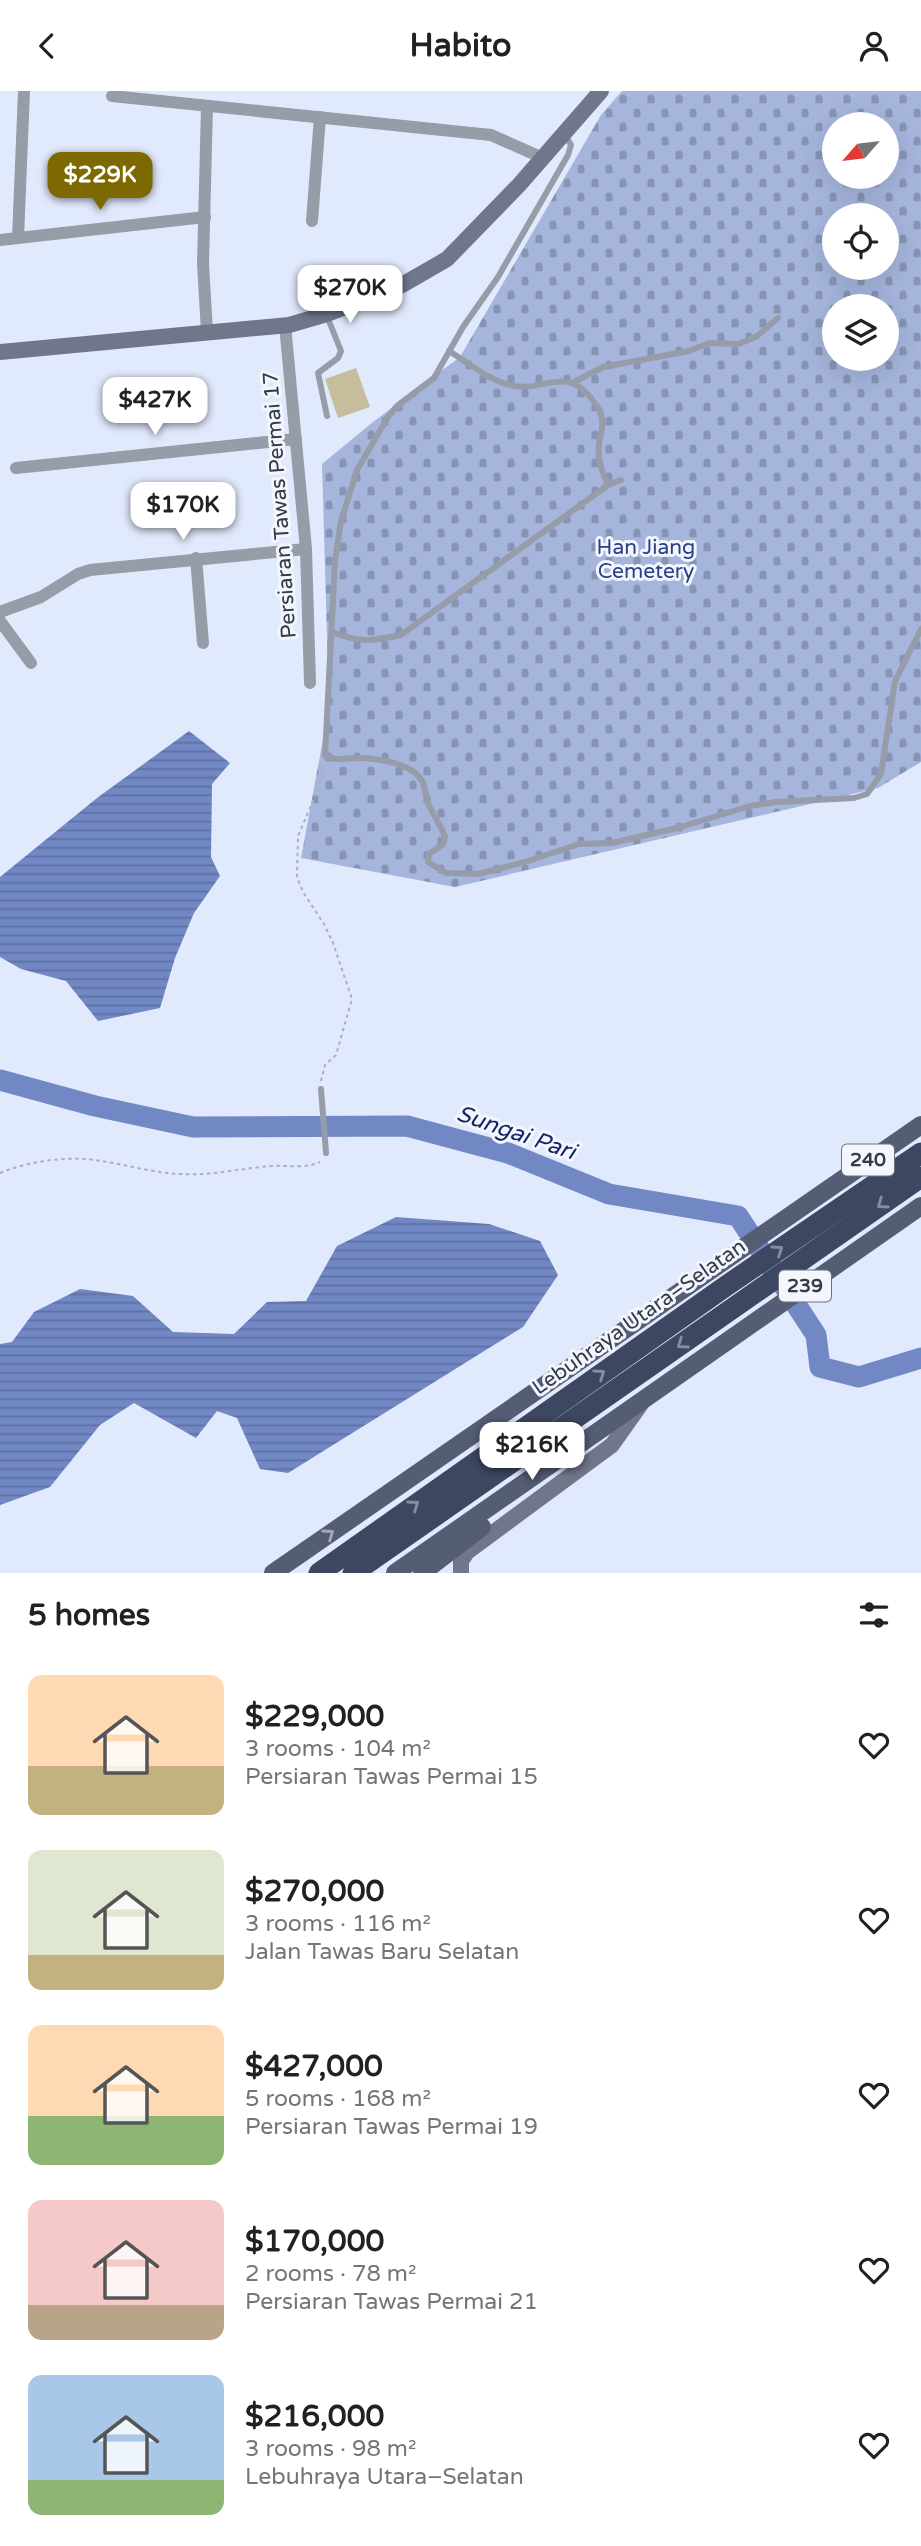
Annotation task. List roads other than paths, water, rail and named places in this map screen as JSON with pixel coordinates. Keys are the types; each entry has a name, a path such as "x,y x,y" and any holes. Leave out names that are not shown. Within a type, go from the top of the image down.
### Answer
{"highway":[{"name":"Lebuhraya Utara–Selatan","path":"319,1573 726,1286 921,1153"},
{"path":"353,1573 921,1177"}],"main road":[{"name":"240","path":"277,1570 921,1125"},
{"name":"239","path":"395,1573 919,1208"},
{"path":"422,1573 503,1511 543,1470"},
{"path":"264,1573 277,1570"}],"street":[{"path":"18,238 24,91"},
{"path":"0,352 285,325 327,314 410,281 447,259 543,158 601,91"},
{"path":"112,96 491,135 543,158"},
{"path":"207,332 203,264 208,106"},
{"path":"312,221 320,117"},
{"path":"0,240 205,216"},
{"name":"Persiaran Tawas Permai 17","path":"285,325 306,549 310,683"},
{"path":"16,468 296,439"},
{"path":"0,611 50,592 72,577 90,570 306,549"},
{"path":"196,558 203,643"},
{"path":"0,621 31,663"},
{"path":"461,1573 461,1561 467,1552 612,1445 642,1402"}],"lane":[{"path":"564,134 570,145 568,155 498,277 430,383 397,406 356,470 346,497 337,547 325,756 337,760 373,759 411,769 416,773 445,837 443,844 429,854 428,862 446,873 458,875 502,869 579,844 612,843 677,828 750,806 854,798 871,791 881,773 895,681 921,629"},
{"path":"327,314 341,351 338,358 318,373 327,417"},
{"path":"449,351 505,384 523,388 562,381 575,382 603,367 689,351 709,343 739,344 757,336 778,318"},
{"path":"575,382 600,409 603,423 599,462 608,485"},
{"path":"332,632 352,640 371,642 401,635 608,485 621,479"},
{"path":"321,1089 326,1153"}],"waterway":[{"name":"Sungai Pari","path":"0,1080 95,1106 193,1127 407,1126 508,1153 609,1194 738,1216 816,1335 820,1367 859,1377 921,1358"}],"park label":[{"name":"Han Jiang Cemetery","path":"646,559"}]}
